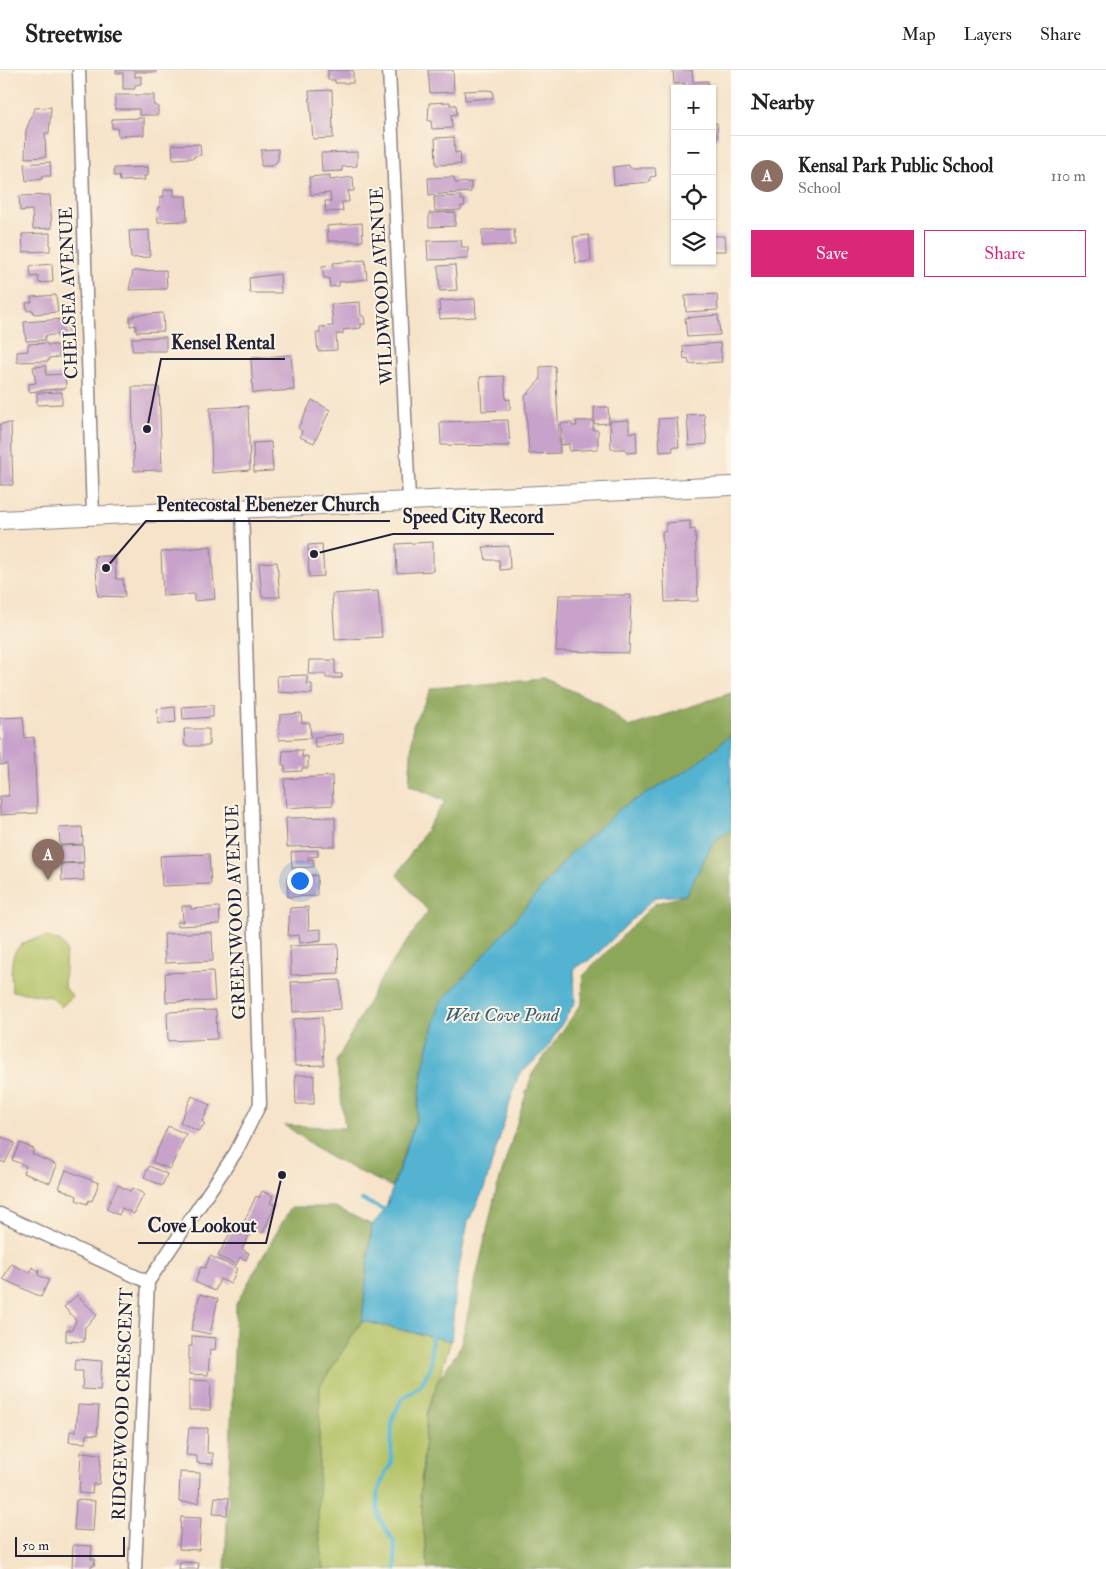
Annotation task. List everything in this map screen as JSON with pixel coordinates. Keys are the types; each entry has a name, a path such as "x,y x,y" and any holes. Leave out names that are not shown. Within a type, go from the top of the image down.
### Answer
{"main road":[{"path":"0,520 731,486"}],"street":[{"name":"CHELSEA AVENUE","path":"79,70 94,516"},
{"name":"WILDWOOD AVENUE","path":"389,70 410,500"},
{"name":"GREENWOOD AVENUE","path":"148,1282 236,1152 260,1104 242,508"},
{"name":"RIDGEWOOD CRESCENT","path":"0,1214 148,1282 135,1569"}],"green space":[{"path":"546,679 600,703 629,727 731,693 731,735 688,770 621,808 440,1003 425,1059 416,1120 392,1187 329,1157 285,1125 345,1128 336,1062 379,982 428,911 397,875 445,801 409,785 413,725 432,688"},
{"path":"731,829 731,1569 428,1569 420,1495 427,1414 437,1382 460,1348 495,1195 532,1074 582,1003 583,976 654,904 686,895 713,842"},
{"path":"47,937 61,942 66,950 64,987 73,996 61,1007 51,997 12,991 11,969 15,953 25,942"},
{"path":"291,1207 335,1207 372,1225 362,1321 320,1386 318,1525 324,1569 225,1569 236,1304"},
{"path":"362,1321 451,1341 427,1414 420,1495 428,1569 324,1569 318,1525 320,1386"}],"water":[{"name":"West Cove Pond","path":"731,735 731,829 713,842 686,895 655,897 593,958 574,968 575,1002 546,1050 518,1076 484,1189 468,1222 457,1278 451,1341 362,1321 372,1225 385,1210 416,1120 425,1059 440,1003 496,942 572,852 621,808 688,770"}],"building":[{"path":"116,70 156,70 156,72 135,72 135,77 141,76 141,84 135,85 135,89 123,89 123,73 116,73"},
{"path":"328,70 353,70 353,83 335,83 335,80 328,80"},
{"path":"428,70 453,70 454,92 430,93"},
{"path":"673,70 692,70 693,82 708,81 708,85 674,84"},
{"path":"332,90 333,138 313,139 309,91"},
{"path":"464,91 493,91 493,98 465,100"},
{"path":"115,95 154,95 154,106 158,106 158,115 139,115 139,109 115,109"},
{"path":"450,102 450,105 456,105 457,114 451,115 452,128 432,129 431,121 428,121 429,103"},
{"path":"51,107 49,133 45,133 46,157 25,158 26,130 35,108"},
{"path":"144,118 144,135 118,136 117,128 112,128 112,119"},
{"path":"716,123 717,123 718,138 716,138"},
{"path":"454,137 455,153 460,152 461,164 436,165 435,138"},
{"path":"200,144 201,155 194,156 194,158 173,159 172,145"},
{"path":"278,149 278,160 272,166 261,166 261,150"},
{"path":"357,152 357,166 342,167 342,171 322,172 321,153"},
{"path":"50,162 51,176 42,176 42,179 26,181 24,164"},
{"path":"629,165 630,168 655,168 656,176 650,177 650,182 614,185 613,167"},
{"path":"148,167 148,176 144,176 145,180 120,181 119,176 114,176 114,168"},
{"path":"330,175 330,180 353,177 354,191 348,191 349,202 342,202 343,211 326,212 325,201 331,201 330,193 311,195 309,177"},
{"path":"454,177 455,183 471,182 471,192 429,195 428,178"},
{"path":"174,189 174,196 186,196 187,221 158,222 157,208 160,208 160,197 164,197 164,190"},
{"path":"50,195 52,228 33,229 32,210 20,211 19,196"},
{"path":"461,196 465,206 461,206 461,210 435,211 434,197"},
{"path":"455,212 455,226 429,227 429,213"},
{"path":"362,223 363,241 328,241 327,226"},
{"path":"514,229 515,245 482,246 482,230"},
{"path":"149,230 150,257 131,258 129,231"},
{"path":"50,233 50,251 23,252 22,234"},
{"path":"589,235 591,261 576,263 573,237"},
{"path":"716,236 725,236 726,251 716,251"},
{"path":"461,240 462,247 468,247 468,259 428,260 427,241"},
{"path":"365,260 367,279 339,282 339,286 330,287 329,278 324,278 322,267 334,266 333,263"},
{"path":"52,264 53,282 39,283 38,276 31,277 30,266"},
{"path":"455,265 457,290 440,291 438,266"},
{"path":"166,270 167,289 129,290 133,271"},
{"path":"280,274 281,293 250,293 249,278"},
{"path":"717,294 718,310 686,312 685,296"},
{"path":"56,295 58,312 34,314 33,310 27,311 26,303 32,302 31,297"},
{"path":"475,299 476,317 440,319 439,301"},
{"path":"360,302 361,316 364,316 365,324 361,324 361,328 343,330 343,334 336,334 337,350 318,351 316,333 320,333 320,327 333,326 331,304"},
{"path":"163,313 164,331 136,332 136,325 130,326 130,317 134,317 134,315"},
{"path":"718,315 720,335 687,337 685,318"},
{"path":"63,319 64,324 67,324 69,338 59,339 59,334 45,336 45,340 26,341 24,322"},
{"path":"166,337 166,351 132,351 132,338"},
{"path":"47,343 47,345 58,345 59,357 49,358 49,361 17,362 17,352 28,351 28,344"},
{"path":"720,343 722,362 689,364 688,358 684,359 683,346"},
{"path":"291,355 294,390 253,393 251,358"},
{"path":"46,366 46,375 65,374 66,388 29,392 29,384 36,383 33,367"},
{"path":"555,366 560,453 529,454 525,396 540,380 540,367"},
{"path":"504,376 506,400 510,399 510,410 482,411 480,377"},
{"path":"132,387 159,387 162,470 134,471"},
{"path":"62,392 62,404 37,405 37,393"},
{"path":"312,400 330,410 314,443 300,437 302,431 298,428"},
{"path":"248,406 250,470 212,473 210,408"},
{"path":"594,407 608,407 609,423 594,424"},
{"path":"704,414 707,444 689,446 687,415"},
{"path":"677,418 679,447 672,447 673,451 660,452 658,419"},
{"path":"508,420 510,446 441,445 440,422"},
{"path":"629,420 629,433 636,432 637,452 626,453 626,449 611,449 610,421"},
{"path":"576,421 593,421 593,430 598,430 598,449 569,451 569,444 561,445 561,423 572,423 572,426 577,426"},
{"path":"11,423 13,485 0,485 0,424"},
{"path":"271,442 273,471 254,472 253,443"},
{"path":"690,521 690,530 695,529 698,601 665,602 662,532 666,531 666,523"},
{"path":"433,542 433,571 397,573 396,544"},
{"path":"322,544 324,576 309,577 308,545"},
{"path":"211,546 215,599 194,601 194,594 163,596 161,552"},
{"path":"509,546 510,569 500,570 499,560 486,560 483,547"},
{"path":"95,556 115,556 116,579 123,579 125,597 98,596"},
{"path":"277,562 280,597 262,597 259,563"},
{"path":"378,591 382,637 335,640 332,594"},
{"path":"559,595 631,595 629,653 556,651"},
{"path":"309,660 335,660 335,674 342,674 342,678 326,678 326,674 308,674"},
{"path":"307,675 307,684 312,684 312,694 278,692 277,676"},
{"path":"213,705 213,717 183,719 182,707"},
{"path":"175,707 176,722 158,724 157,709"},
{"path":"301,713 302,723 310,723 311,738 279,740 280,715"},
{"path":"23,717 25,738 34,737 37,813 0,815 0,796 9,796 7,764 0,765 0,718"},
{"path":"184,729 209,729 209,746 185,746"},
{"path":"343,734 343,743 315,748 314,737"},
{"path":"302,750 302,757 308,756 308,768 302,768 302,771 285,772 285,765 282,765 283,751"},
{"path":"332,776 333,805 286,808 284,779"},
{"path":"335,817 335,846 287,847 286,818"},
{"path":"82,827 83,844 60,845 59,828"},
{"path":"83,845 84,862 61,863 60,846"},
{"path":"318,850 318,856 308,857 308,860 313,859 314,867 292,868 291,852"},
{"path":"209,854 211,884 162,886 160,856"},
{"path":"83,863 84,880 62,881 61,864"},
{"path":"317,875 317,896 288,897 287,877"},
{"path":"182,906 191,906 191,909 219,907 220,924 177,926 177,922 183,922"},
{"path":"308,907 309,930 321,929 321,940 300,943 299,935 288,936 290,908"},
{"path":"212,932 213,961 165,963 164,934"},
{"path":"338,944 339,973 291,975 290,946"},
{"path":"213,971 215,1001 166,1002 165,973"},
{"path":"340,980 341,1009 293,1012 291,982"},
{"path":"216,1010 217,1039 168,1041 167,1012"},
{"path":"322,1017 324,1065 295,1066 293,1019"},
{"path":"295,1075 314,1075 314,1104 296,1104"},
{"path":"192,1096 210,1105 202,1122 205,1124 198,1131 180,1122"},
{"path":"168,1126 186,1134 170,1169 152,1162"},
{"path":"0,1136 15,1143 5,1163 0,1161"},
{"path":"20,1143 34,1149 32,1154 57,1165 50,1183 23,1173 26,1166 12,1160"},
{"path":"149,1166 167,1174 162,1186 144,1177"},
{"path":"66,1170 99,1183 92,1201 89,1200 87,1204 76,1200 77,1196 59,1188"},
{"path":"118,1185 130,1191 132,1188 144,1194 134,1214 122,1208 119,1215 106,1209"},
{"path":"262,1191 273,1196 270,1203 275,1205 263,1233 243,1224 256,1196 259,1198"},
{"path":"234,1225 250,1233 242,1249 249,1253 246,1260 240,1257 236,1265 218,1256"},
{"path":"210,1256 237,1268 231,1284 220,1279 215,1291 195,1282 201,1267 205,1268"},
{"path":"11,1264 30,1273 32,1267 39,1271 38,1275 49,1280 41,1297 3,1279"},
{"path":"200,1294 218,1299 210,1334 191,1330"},
{"path":"77,1295 97,1315 85,1327 84,1342 66,1341 66,1330 72,1330 76,1320 64,1307"},
{"path":"192,1336 216,1338 215,1350 210,1349 208,1375 189,1374 189,1346 192,1346"},
{"path":"76,1359 102,1361 100,1390 82,1389 83,1371 75,1371"},
{"path":"189,1380 211,1381 210,1410 189,1410"},
{"path":"78,1405 99,1406 97,1435 87,1434 86,1443 69,1442 70,1431 76,1432"},
{"path":"189,1428 208,1428 207,1453 213,1453 213,1464 197,1463 197,1456 186,1455"},
{"path":"81,1452 101,1454 99,1484 93,1484 92,1494 79,1493"},
{"path":"180,1472 200,1473 199,1503 179,1502"},
{"path":"215,1497 229,1498 227,1515 213,1514"},
{"path":"76,1500 95,1501 93,1531 74,1530"},
{"path":"181,1517 201,1518 199,1550 179,1549"},
{"path":"73,1545 92,1546 91,1559 95,1559 94,1566 91,1566 91,1569 72,1569"},
{"path":"180,1562 199,1563 198,1569 179,1569"}],"waterway":[{"path":"362,1200 385,1210"},
{"path":"396,1569 394,1542 379,1518 377,1496 385,1473 391,1465 392,1419 402,1399 420,1386 431,1367 432,1333"}],"place":[{"name":"Kensel Rental","path":"147,429"},
{"name":"Speed City Record","path":"314,554"},
{"name":"Pentecostal Ebenezer Church","path":"106,568"},
{"name":"Kensal Park Public School","path":"48,880"},
{"name":"Cove Lookout","path":"282,1175"}]}
